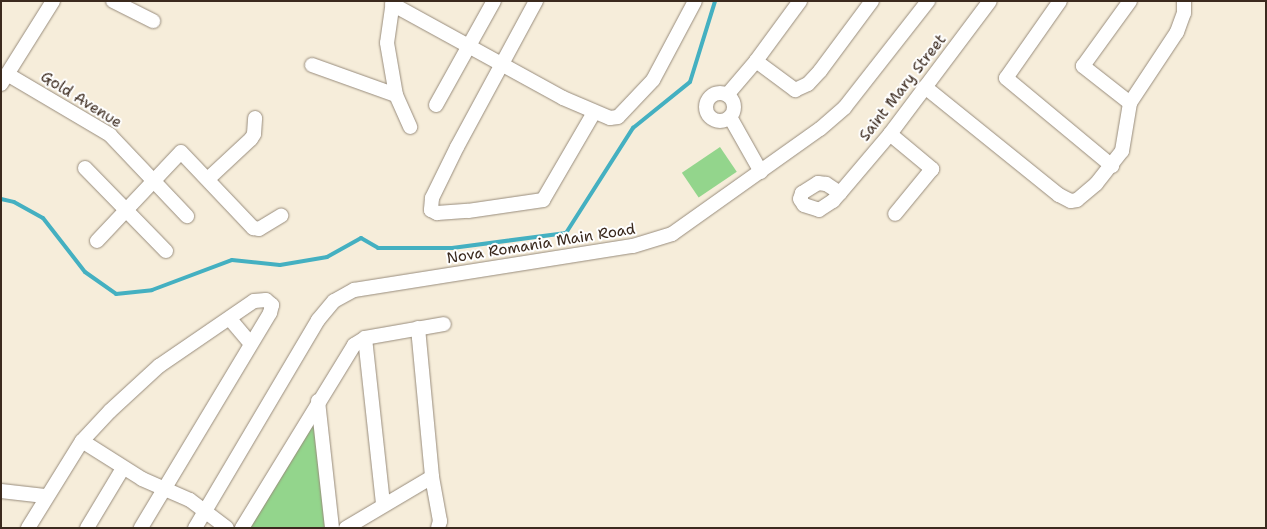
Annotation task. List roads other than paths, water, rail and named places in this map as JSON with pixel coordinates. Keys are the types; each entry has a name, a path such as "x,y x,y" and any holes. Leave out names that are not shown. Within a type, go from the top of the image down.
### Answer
{"street":[{"path":"4,79 53,1"},
{"path":"113,1 153,21"},
{"path":"436,104 494,1"},
{"path":"536,1 432,198 431,210 437,213 543,200 593,114"},
{"path":"410,126 396,95 386,37 392,3 470,44 502,64 593,114 618,117 653,80 696,1"},
{"path":"756,61 790,88 796,90 808,84 872,1"},
{"name":"Nova Romania Main Road","path":"195,528 318,320 344,295 354,290 654,242 691,223 845,108 928,1"},
{"name":"Saint Mary Street","path":"840,193 890,134 990,1"},
{"path":"1060,1 1006,78 1112,166"},
{"path":"1130,1 1083,66 1130,103"},
{"path":"925,87 1065,200 1077,200 1112,166 1126,142 1130,103 1177,32 1184,13 1184,1"},
{"path":"730,117 723,121 714,119 707,108 713,96 727,95 756,61 797,2"},
{"path":"312,65 396,95"},
{"name":"Gold Avenue","path":"4,79 110,135 187,216"},
{"path":"727,95 733,102 730,117 761,172"},
{"path":"209,178 254,134 255,118"},
{"path":"890,134 932,169 895,214"},
{"path":"97,241 181,152 209,178 253,228 259,229 281,216"},
{"path":"85,168 166,250"},
{"path":"28,528 45,496 82,441 159,366 258,299 272,304 141,528"},
{"path":"230,319 250,343"},
{"path":"242,528 354,345 365,338 444,324"},
{"path":"418,328 432,477 440,520 438,528"},
{"path":"365,338 383,505"},
{"path":"318,401 332,528"},
{"path":"82,441 123,468 190,500 204,513 227,528"},
{"path":"87,528 123,468"},
{"path":"346,528 432,477"},
{"path":"1,491 45,496"}],"waterway":[{"path":"1,199 14,202 43,218 85,272 116,294 152,290 232,260 280,265 327,257 361,238 378,248 452,248 566,233 633,128 690,82 715,1"}]}
